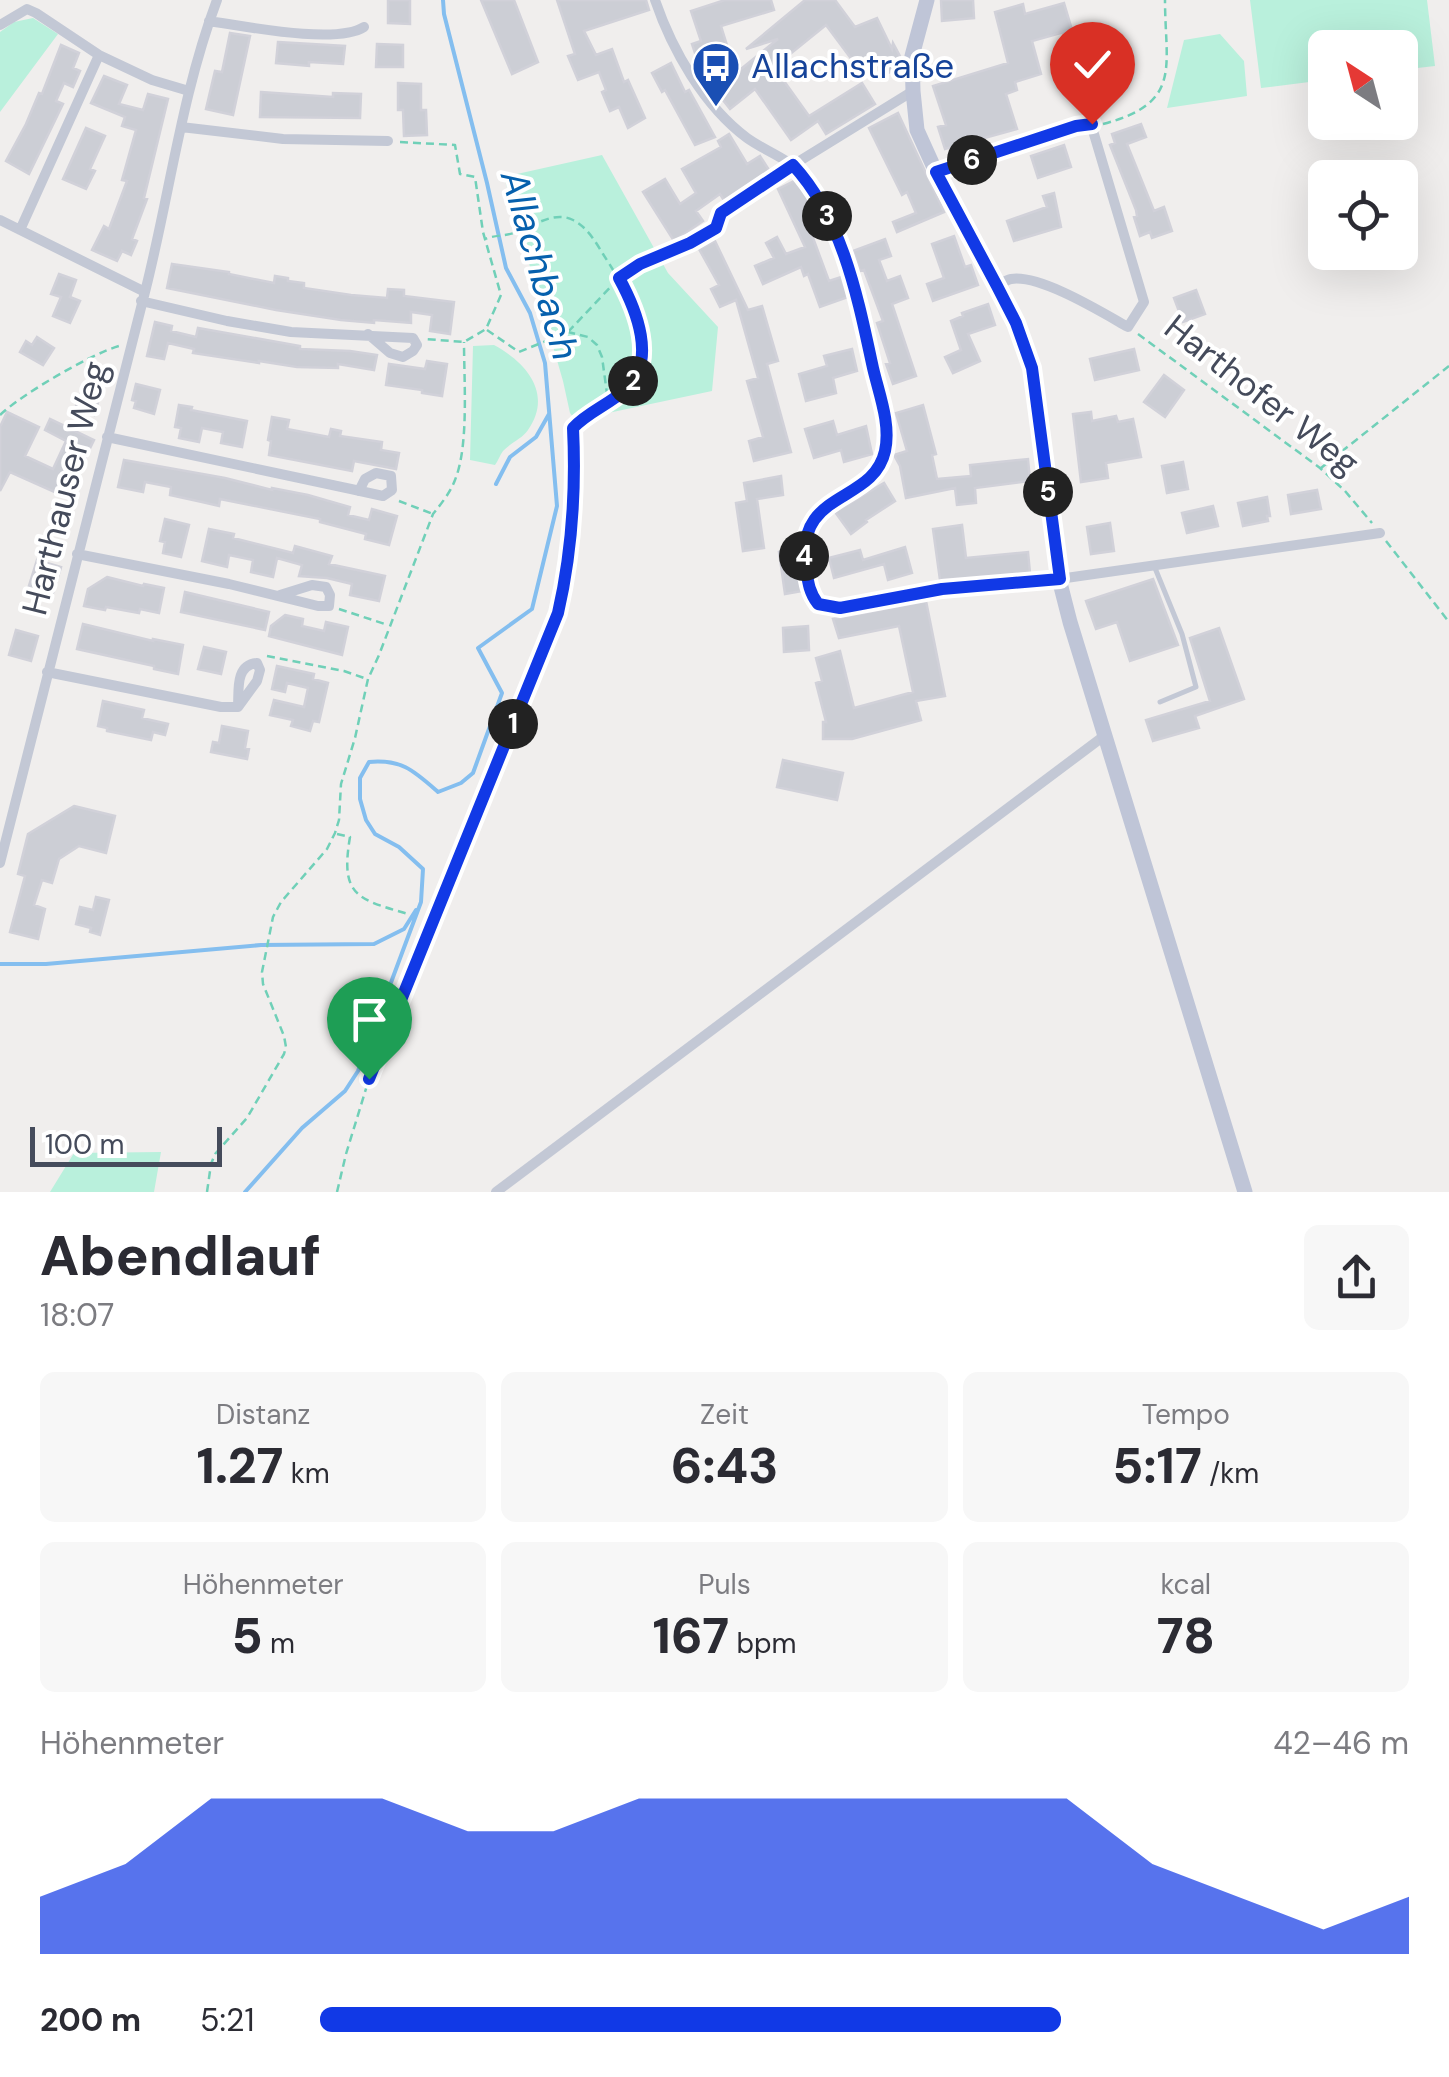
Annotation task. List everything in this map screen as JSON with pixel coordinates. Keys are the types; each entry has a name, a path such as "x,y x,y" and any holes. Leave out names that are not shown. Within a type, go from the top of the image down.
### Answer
{"street":[{"name":"Harthauser Weg","path":"0,863 143,296 189,91 217,0"},
{"path":"656,0 662,22 694,80 722,116 744,136 793,165 804,176 824,209 857,297 887,428 885,452 866,480 826,508 806,531 808,586 818,604 840,608 942,589 1060,579 1380,534"},
{"path":"927,0 912,56 917,130 1016,323 1032,368 1060,579 1104,736 1246,1192"},
{"path":"0,25 26,10 36,13 98,55 152,80 189,91"},
{"path":"209,21 332,36 364,27"},
{"path":"20,230 98,55"},
{"path":"793,165 912,91"},
{"path":"936,172 1092,124 1144,302 1128,327"},
{"path":"181,127 283,139 388,141"},
{"path":"0,220 143,296 227,322 291,332 368,334 413,338 417,345 403,357 390,353 368,334"},
{"name":"Harthofer Weg","path":"997,286 1011,279 1036,282 1128,327"},
{"path":"107,436 359,491 383,496 392,490 392,476 376,473 365,479 359,491"},
{"path":"77,554 318,606 328,606 330,596 326,587 312,585 280,595"},
{"path":"48,672 221,707 238,707 257,681 260,670 256,663"},
{"path":"496,1192 1104,736"}],"lane":[{"path":"721,213 793,165"},
{"path":"1154,565 1182,634 1196,687 1160,702"}],"path":[{"path":"1092,127 1136,114 1152,103 1163,85 1167,61 1165,0"},
{"path":"388,141 455,145 460,174 475,177 485,238 501,295 486,329 464,342 413,338"},
{"path":"486,329 520,352 568,332 619,278 716,228 721,213"},
{"path":"338,1192 346,1154 385,1035 558,613 575,492 573,428 583,417 628,388 642,362 634,308 589,232 570,218 552,218 512,234 485,238"},
{"name":"Harthofer Weg","path":"1128,327 1346,491 1449,622"},
{"path":"568,332 588,337 597,345 608,402"},
{"path":"207,1192 216,1154 247,1118 284,1054 284,1036 262,972 273,917 280,902 327,848 335,833 341,784 368,679 433,514 456,480 461,460 464,342"},
{"path":"0,415 75,366 117,346 130,348"},
{"path":"1320,468 1449,366"},
{"path":"383,496 433,514"},
{"path":"328,606 390,625"},
{"path":"256,663 267,656 368,679"},
{"path":"335,833 350,837 346,872 356,893 372,903 408,914"}],"green space":[{"path":"1250,0 1427,0 1435,66 1418,68 1418,30 1308,30 1308,82 1261,88"},
{"path":"33,18 58,34 0,112 0,32 14,22"},
{"path":"1220,34 1244,61 1247,96 1167,108 1184,40"},
{"path":"602,155 668,273 718,327 712,391 575,420 504,177"},
{"path":"494,345 526,370 537,392 538,404 528,430 503,451 495,465 470,460 473,346"},
{"path":"161,1152 154,1192 50,1192 74,1153"}],"building":[{"path":"388,0 410,0 410,24 388,23"},
{"path":"481,0 514,0 538,62 512,74"},
{"path":"557,0 646,0 649,10 584,31 596,55 612,49 624,82 628,80 645,118 628,128 619,107 610,111 599,72 578,80 568,56 575,54"},
{"path":"725,0 771,0 774,10 721,26 730,55 699,65 692,44 701,41 691,11"},
{"path":"805,0 835,0 855,27 877,18 892,49 893,43 901,58 901,67 884,75 875,60 861,72 826,25 774,67 809,116 862,83 875,104 826,134 818,121 791,140 755,89 730,109 715,90 778,39 746,49"},
{"path":"941,0 973,0 974,18 942,21"},
{"path":"1064,3 1072,30 1032,41 1041,74 1015,82 1017,90 1006,94 1017,129 945,149 938,127 946,125 933,86 1008,63 995,12 1023,4 1025,14"},
{"path":"230,33 250,36 233,115 206,109 215,71 222,72"},
{"path":"278,42 345,46 343,64 276,63"},
{"path":"377,44 403,45 403,67 376,67"},
{"path":"61,45 79,53 73,68 80,71 73,87 64,83 56,101 63,104 29,174 6,161 39,93 42,94"},
{"path":"671,63 715,137 695,145 665,90 662,92 652,73"},
{"path":"104,76 127,85 119,104 143,110 148,94 168,99 144,198 147,199 132,239 137,241 131,255 122,251 117,261 92,250 104,226 109,229 127,181 122,180 136,130 122,126 125,117 91,103"},
{"path":"398,83 421,84 421,110 426,110 427,135 404,136 403,110 398,110"},
{"path":"261,92 333,97 333,93 361,94 360,118 260,117"},
{"path":"898,113 944,212 897,232 893,222 916,213 907,192 902,195 869,128"},
{"path":"1141,124 1146,137 1127,144 1154,211 1164,207 1172,231 1152,238 1150,232 1140,236 1134,217 1136,210 1110,145 1115,143 1112,134"},
{"path":"86,128 105,136 86,189 63,179"},
{"path":"729,134 747,164 760,156 771,173 725,202 720,194 696,211 703,221 674,241 643,192 665,179 680,204 696,193 682,169 721,147 718,141"},
{"path":"1064,145 1071,167 1038,178 1031,156"},
{"path":"796,180 819,223 809,227 829,281 841,277 848,297 820,307 808,274 804,276 801,267 763,284 755,266 774,258 766,243 777,237 786,254 805,247 778,189"},
{"path":"1054,193 1061,227 1014,241 1007,221 1047,207 1043,196"},
{"path":"954,236 965,267 971,265 978,285 933,301 927,284 944,278 932,244"},
{"path":"885,239 891,256 879,260 887,281 900,276 908,298 892,304 916,376 893,384 877,323 883,321 853,251"},
{"path":"715,241 748,310 762,306 778,361 767,364 791,452 754,461 749,441 763,437 747,381 758,378 736,300 720,307 711,289 719,285 699,249"},
{"path":"172,264 274,283 275,276 288,278 304,283 304,288 351,295 387,298 388,289 404,290 404,296 454,302 450,334 430,331 432,315 411,312 411,323 341,320 167,288"},
{"path":"59,274 76,280 70,297 80,301 70,323 53,316 61,297 51,294"},
{"path":"1196,290 1205,314 1183,322 1174,298"},
{"path":"988,304 995,325 968,334 980,361 953,373 945,357 961,350 951,321"},
{"path":"155,322 196,337 198,328 300,349 377,355 374,370 338,364 338,368 297,367 193,353 194,349 168,343 164,359 147,356"},
{"path":"37,337 54,348 43,365 20,352 26,341 32,345"},
{"path":"852,349 857,371 833,378 836,393 806,401 799,374 827,366 824,356"},
{"path":"1134,349 1139,370 1095,380 1090,359"},
{"path":"427,361 447,364 442,396 386,385 389,364 425,369"},
{"path":"1164,375 1184,390 1165,417 1144,402"},
{"path":"91,376 105,380 94,415 75,409"},
{"path":"136,384 160,390 154,414 134,408"},
{"path":"179,405 247,421 242,447 221,443 223,432 202,428 199,442 179,438 181,428 175,427"},
{"path":"923,405 936,454 932,455 937,479 971,476 970,465 1028,459 1030,481 975,488 976,503 957,505 955,488 906,498 894,455 907,451 896,413"},
{"path":"7,412 39,427 25,456 53,469 66,441 45,430 50,419 94,440 66,497 10,472 0,491 0,427"},
{"path":"1091,412 1092,421 1116,416 1118,422 1133,419 1141,457 1106,463 1108,478 1081,482 1073,414"},
{"path":"272,417 289,420 287,429 329,437 331,429 341,431 340,436 382,442 381,450 399,453 396,469 354,461 352,471 269,455"},
{"path":"833,421 837,435 866,426 872,454 844,462 841,450 814,458 805,429"},
{"path":"124,460 308,495 350,507 348,515 369,520 372,509 397,516 389,545 320,519 220,499 219,506 170,495 171,487 145,482 143,492 118,487"},
{"path":"1183,462 1188,489 1167,493 1162,466"},
{"path":"781,476 783,495 757,499 764,548 743,551 736,503 747,501 744,483"},
{"path":"884,483 895,501 851,534 835,512"},
{"path":"1317,490 1321,509 1291,514 1288,495"},
{"path":"1267,497 1268,521 1243,526 1238,503"},
{"path":"1213,506 1218,526 1187,533 1182,513"},
{"path":"165,519 189,525 181,557 163,553 165,542 160,541"},
{"path":"1110,523 1114,551 1091,554 1087,527"},
{"path":"962,525 966,558 1028,552 1030,573 940,580 933,529"},
{"path":"209,529 293,553 295,546 332,556 329,564 385,576 379,601 350,595 352,584 299,576 302,565 277,558 273,577 251,572 253,560 229,555 227,567 202,561"},
{"path":"905,547 912,573 888,580 884,564 834,578 829,558 860,550 863,560"},
{"path":"797,548 802,591 785,594 779,552"},
{"path":"37,560 61,567 52,596 28,589"},
{"path":"107,577 164,588 159,613 84,606 88,589"},
{"path":"1153,579 1178,645 1130,661 1117,622 1096,629 1086,601"},
{"path":"185,592 269,612 265,630 181,612"},
{"path":"926,601 945,696 916,701 921,720 852,739 823,739 826,722 816,683 822,681 816,658 840,651 854,708 913,692 899,626 839,638 833,619"},
{"path":"285,615 303,619 302,626 324,631 326,622 348,627 342,655 269,636 271,626"},
{"path":"83,624 183,645 178,674 77,649"},
{"path":"808,626 809,650 784,652 783,628"},
{"path":"1219,628 1244,699 1195,716 1199,728 1153,741 1146,720 1210,701 1190,638"},
{"path":"16,630 38,636 31,661 9,655"},
{"path":"204,647 226,652 221,674 198,669"},
{"path":"277,666 314,674 313,679 328,683 319,722 313,721 310,731 291,726 293,720 270,715 274,700 304,707 308,688 287,683 285,692 272,689"},
{"path":"103,701 144,710 142,718 168,724 165,735 153,732 151,740 107,731 98,726"},
{"path":"222,726 248,731 247,759 211,752 213,742 219,743"},
{"path":"783,760 843,773 837,800 777,787"},
{"path":"74,806 115,816 106,853 79,846 59,859 52,883 42,880 34,905 45,909 38,939 10,932 25,876 18,874 28,834"},
{"path":"96,897 109,900 100,935 76,924 80,907 93,910"}],"waterway":[{"name":"Allachbach","path":"245,1192 302,1128 345,1091 358,1071 421,902 423,869 399,847 375,834 360,799 360,778 369,762 390,762 414,772 438,792 461,783 473,773 502,693 478,648 532,609 557,506 545,363 530,313 506,268 443,0"},
{"path":"496,484 510,457 536,437 549,414"},
{"path":"0,964 46,964 261,945 374,944 404,929 416,910"}],"place":[{"name":"Allachstraße","path":"716,108"}],"route":[{"path":"369,1079 558,613 575,492 573,428 583,417 628,388 642,362 634,308 619,278 716,228 721,213 793,165 824,209 847,264 887,428 885,452 878,467 812,520 806,531 804,556 812,596 818,604 840,608 942,589 1060,579 1032,368 1016,323 936,172 1092,124"}]}
